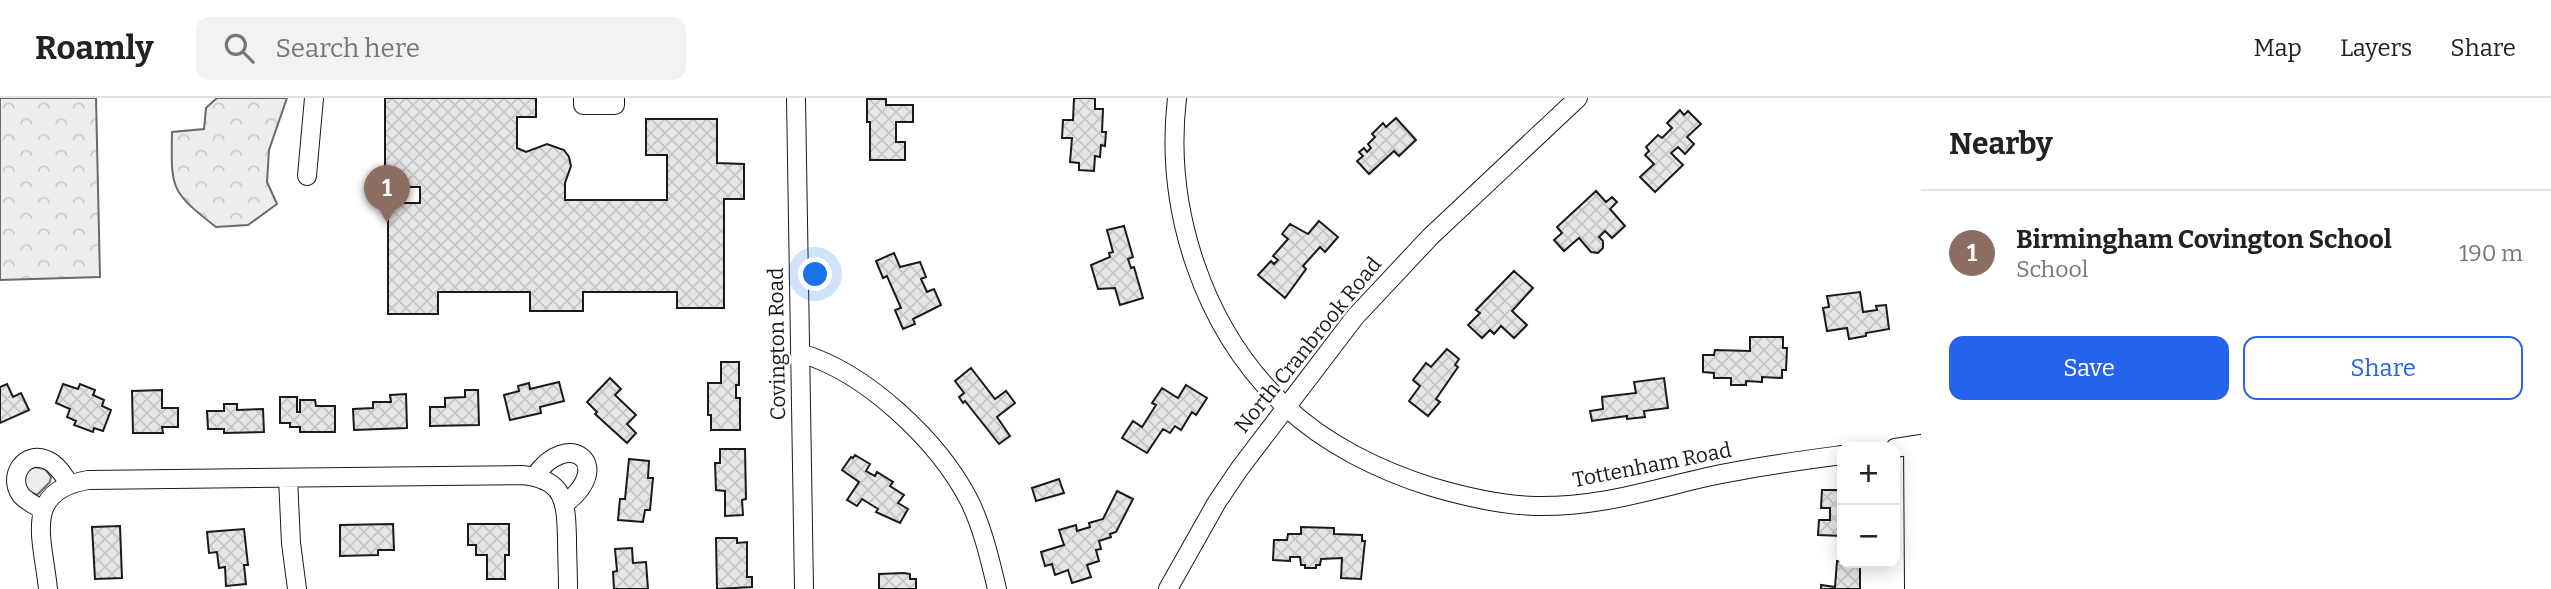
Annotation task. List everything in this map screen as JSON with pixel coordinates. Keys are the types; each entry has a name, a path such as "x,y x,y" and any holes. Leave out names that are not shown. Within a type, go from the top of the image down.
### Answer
{"street":[{"path":"307,176 314,98"},
{"path":"583,98 583,105 615,105 615,98"},
{"name":"Covington Road","path":"796,98 804,589"},
{"name":"Tottenham Road","path":"1177,98 1174,137 1177,180 1185,225 1200,277 1214,310 1255,375 1285,407 1337,445 1391,472 1461,496 1535,506 1603,502 1709,477 1837,456"},
{"name":"North Cranbrook Road","path":"1168,589 1217,502 1285,407 1348,326 1395,272 1578,98"},
{"path":"800,353 818,358 853,377 926,440 970,501 987,547 998,589"},
{"path":"1909,446 1914,589"},
{"path":"535,476 549,459 559,454 568,453 580,457 588,470 588,478 578,493 566,503"},
{"path":"43,510 21,496 16,486 16,472 22,463 36,458 48,460 61,470 69,483"},
{"path":"48,589 41,523 43,510 52,494 69,483 88,480 535,476 555,487 566,503 568,589"},
{"path":"288,478 290,543 296,589"}],"shaded area":[{"path":"35,467 45,469 51,477 50,482 37,495 26,490 23,478 28,470"}],"green space":[{"path":"0,98 96,98 100,277 0,280"},
{"path":"217,98 287,98 269,150 267,182 277,204 248,225 216,227 182,196 173,178 172,132 204,129 206,108"}],"building":[{"path":"385,98 536,98 536,117 517,117 517,148 526,152 547,144 564,150 571,166 565,183 565,200 667,200 667,155 646,155 646,119 717,119 717,163 744,164 744,199 724,199 724,308 677,308 677,292 583,292 583,311 530,311 530,292 438,292 438,314 388,314 388,203 420,203 420,187 385,187"},
{"path":"1074,98 1095,98 1095,109 1103,109 1102,132 1106,132 1105,146 1101,145 1100,157 1095,156 1094,171 1079,170 1079,163 1070,162 1072,138 1062,138 1063,120 1073,120"},
{"path":"867,99 886,99 886,105 913,105 913,122 896,122 896,142 905,142 905,160 870,160"},
{"path":"1680,110 1684,115 1688,111 1701,124 1687,137 1694,144 1685,154 1678,147 1671,153 1683,165 1655,192 1640,177 1654,164 1645,155 1649,151 1646,147 1658,135 1662,138 1672,128 1667,123"},
{"path":"1396,118 1416,140 1399,156 1394,151 1369,174 1357,161 1363,156 1359,152 1364,148 1367,152 1371,148 1368,144 1375,137 1372,134 1383,123 1386,127"},
{"path":"1596,191 1606,202 1612,197 1617,202 1610,209 1625,226 1612,238 1605,231 1599,237 1603,241 1603,248 1598,253 1591,252 1579,238 1564,251 1554,240 1562,233 1557,227"},
{"path":"1319,221 1338,237 1325,252 1320,247 1303,266 1306,269 1285,298 1258,275 1271,261 1274,264 1278,260 1273,256 1288,239 1282,234 1290,224 1308,234"},
{"path":"1124,226 1133,257 1128,259 1131,268 1134,267 1143,298 1120,305 1115,288 1098,289 1091,265 1110,257 1109,253 1113,252 1107,230"},
{"path":"894,253 900,267 920,262 926,277 921,279 927,292 934,289 941,305 913,319 915,324 903,329 895,310 901,308 887,276 883,278 876,261"},
{"path":"1514,271 1533,288 1512,311 1527,325 1514,338 1501,326 1494,334 1490,330 1482,338 1468,325 1480,313 1476,310"},
{"path":"1860,292 1863,312 1877,310 1876,306 1886,305 1889,329 1849,339 1847,328 1827,331 1823,308 1829,307 1827,296"},
{"path":"1750,337 1783,337 1783,348 1787,348 1786,370 1782,370 1782,378 1762,377 1762,382 1746,381 1746,385 1731,385 1731,378 1714,378 1714,373 1703,372 1703,355 1714,355 1715,350 1750,351"},
{"path":"1447,349 1459,359 1455,365 1458,367 1436,399 1440,402 1428,416 1409,401 1420,386 1413,380 1426,363 1431,367"},
{"path":"721,362 739,362 736,398 740,398 740,430 711,430 708,383 721,383"},
{"path":"971,368 995,399 1006,391 1015,403 997,417 1010,436 999,444 959,397 964,393 955,381"},
{"path":"610,378 621,389 615,395 636,415 627,424 636,433 627,443 595,414 597,412 587,402"},
{"path":"1664,378 1668,408 1644,411 1645,417 1627,419 1627,416 1592,421 1590,411 1603,409 1602,397 1636,393 1634,382"},
{"path":"559,382 564,401 540,407 541,413 510,420 504,395 519,391 518,386 529,383 530,389"},
{"path":"7,384 13,397 21,393 29,410 0,423 0,387"},
{"path":"63,384 78,389 80,384 95,390 93,395 104,400 102,406 111,410 103,431 94,428 93,432 74,425 76,421 67,417 70,409 56,403"},
{"path":"1186,385 1207,398 1196,415 1192,412 1181,430 1175,426 1170,433 1163,429 1147,453 1122,438 1133,421 1142,427 1156,405 1152,403 1162,388 1178,398"},
{"path":"162,390 162,408 178,408 178,427 162,427 163,433 133,433 132,391"},
{"path":"465,390 478,390 479,425 430,426 430,407 445,407 445,398 465,397"},
{"path":"406,394 407,428 354,430 353,409 373,408 373,402 391,402 390,395"},
{"path":"280,397 297,397 297,412 300,412 300,400 315,400 316,406 335,406 335,432 300,432 300,427 280,423"},
{"path":"224,404 237,404 237,410 263,409 264,432 224,433 224,429 208,429 207,411 224,411"},
{"path":"720,449 745,449 746,499 742,500 743,515 725,516 725,491 716,490 715,463 720,463"},
{"path":"855,455 870,464 866,471 875,476 877,472 893,482 890,486 904,495 898,503 908,509 900,523 876,512 878,509 862,499 857,506 847,500 859,482 842,470"},
{"path":"629,459 649,461 648,478 653,478 650,510 645,510 643,522 618,520 620,499 625,499"},
{"path":"1059,479 1064,493 1036,501 1032,488"},
{"path":"1822,490 1837,490 1837,536 1818,535 1819,520 1830,520 1830,508 1821,508"},
{"path":"1117,491 1133,499 1116,532 1099,541 1101,549 1096,550 1099,561 1087,565 1091,577 1072,583 1068,570 1055,575 1052,564 1045,566 1041,552 1064,545 1059,530 1076,525 1077,531 1090,527 1089,523 1103,519"},
{"path":"393,524 394,550 378,550 378,555 340,556 340,525"},
{"path":"468,524 509,524 509,555 505,555 505,579 487,579 487,555 476,555 476,545 468,545"},
{"path":"120,526 122,578 95,579 92,527"},
{"path":"1301,527 1334,528 1334,534 1362,535 1362,541 1365,541 1361,579 1341,578 1342,558 1321,559 1316,568 1305,568 1305,565 1301,565 1300,557 1290,557 1290,561 1273,560 1274,540 1287,540 1288,534 1301,534"},
{"path":"244,529 248,565 244,565 246,584 226,586 225,567 219,568 217,552 209,553 207,532"},
{"path":"716,538 737,538 737,543 747,542 747,577 752,577 752,587 717,589"},
{"path":"632,548 633,563 646,562 648,589 614,589 613,572 617,571 615,549"},
{"path":"1837,561 1837,568 1860,568 1860,589 1821,589 1821,585 1835,587"},
{"path":"879,574 910,574 910,579 916,579 916,589 879,589"}],"place":[{"name":"Birmingham Covington School","path":"387,223"}]}
